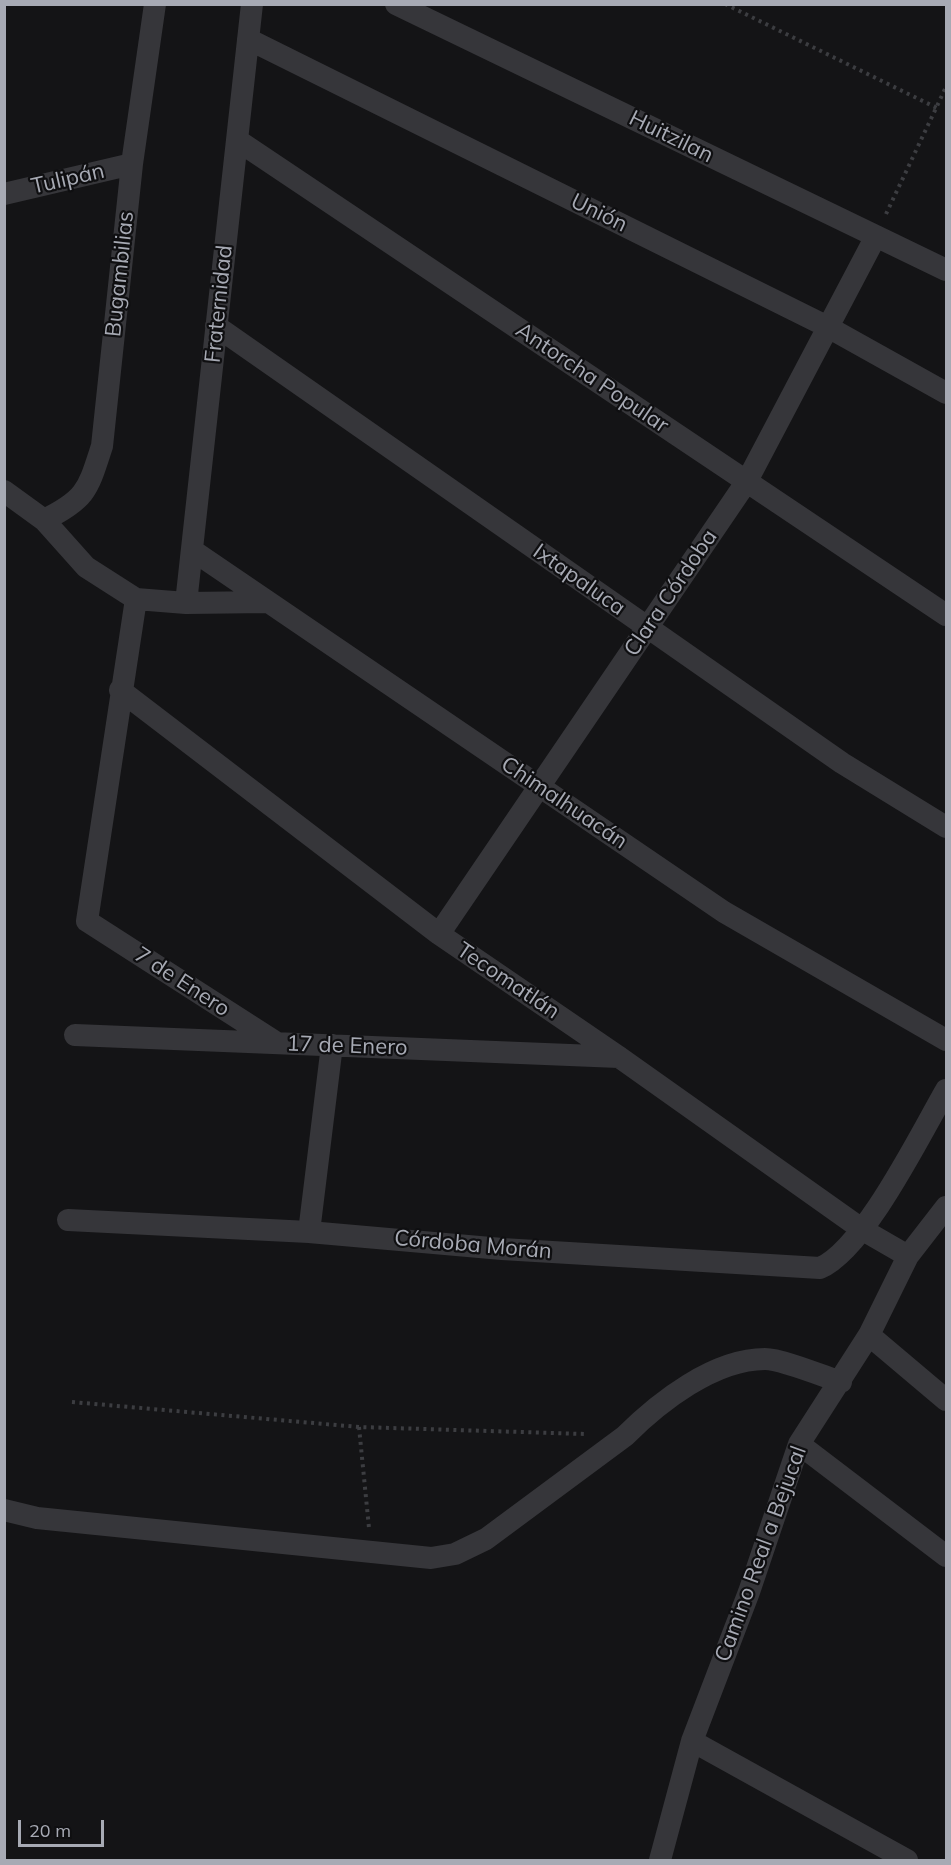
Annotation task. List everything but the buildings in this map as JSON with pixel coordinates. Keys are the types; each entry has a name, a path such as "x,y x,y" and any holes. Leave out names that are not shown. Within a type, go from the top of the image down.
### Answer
{"street":[{"name":"Bugambilias","path":"44,520 72,506 90,483 102,446 132,164 155,4"},
{"name":"Fraternidad","path":"186,603 252,4"},
{"name":"Huitzilan","path":"396,4 946,270"},
{"name":"Unión","path":"248,39 826,326 946,393"},
{"name":"Antorcha Popular","path":"237,140 946,615"},
{"name":"Tulipán","path":"4,194 132,164"},
{"name":"Clara Córdoba","path":"439,934 747,481 826,326 876,236"},
{"name":"Ixtapaluca","path":"216,326 843,764 946,827"},
{"path":"4,491 44,520 87,567 136,599 186,603 268,602"},
{"name":"Chimalhuacán","path":"192,550 724,912 946,1040"},
{"path":"120,690 136,599"},
{"name":"7 de Enero","path":"120,690 87,921 277,1043"},
{"name":"Tecomatlán","path":"120,690 439,934 619,1057 863,1230 908,1256"},
{"name":"17 de Enero","path":"75,1035 619,1057"},
{"path":"309,1232 332,1045"},
{"name":"Córdoba Morán","path":"68,1220 309,1232 502,1249 820,1268 834,1262 863,1230 946,1090"},
{"name":"Camino Real a Bejucal","path":"660,1860 692,1741 749,1593 799,1444 841,1382 908,1256 946,1207"},
{"path":"868,1335 946,1400"},
{"path":"4,1510 37,1518 431,1558 455,1554 486,1539 625,1436 644,1416 702,1377 730,1366 766,1359 841,1382"},
{"path":"799,1444 946,1556"},
{"path":"692,1741 907,1860"}],"path":[{"path":"725,4 937,108"},
{"path":"876,236 946,87"},
{"path":"72,1402 359,1427 625,1436"},
{"path":"359,1427 372,1553"}]}
